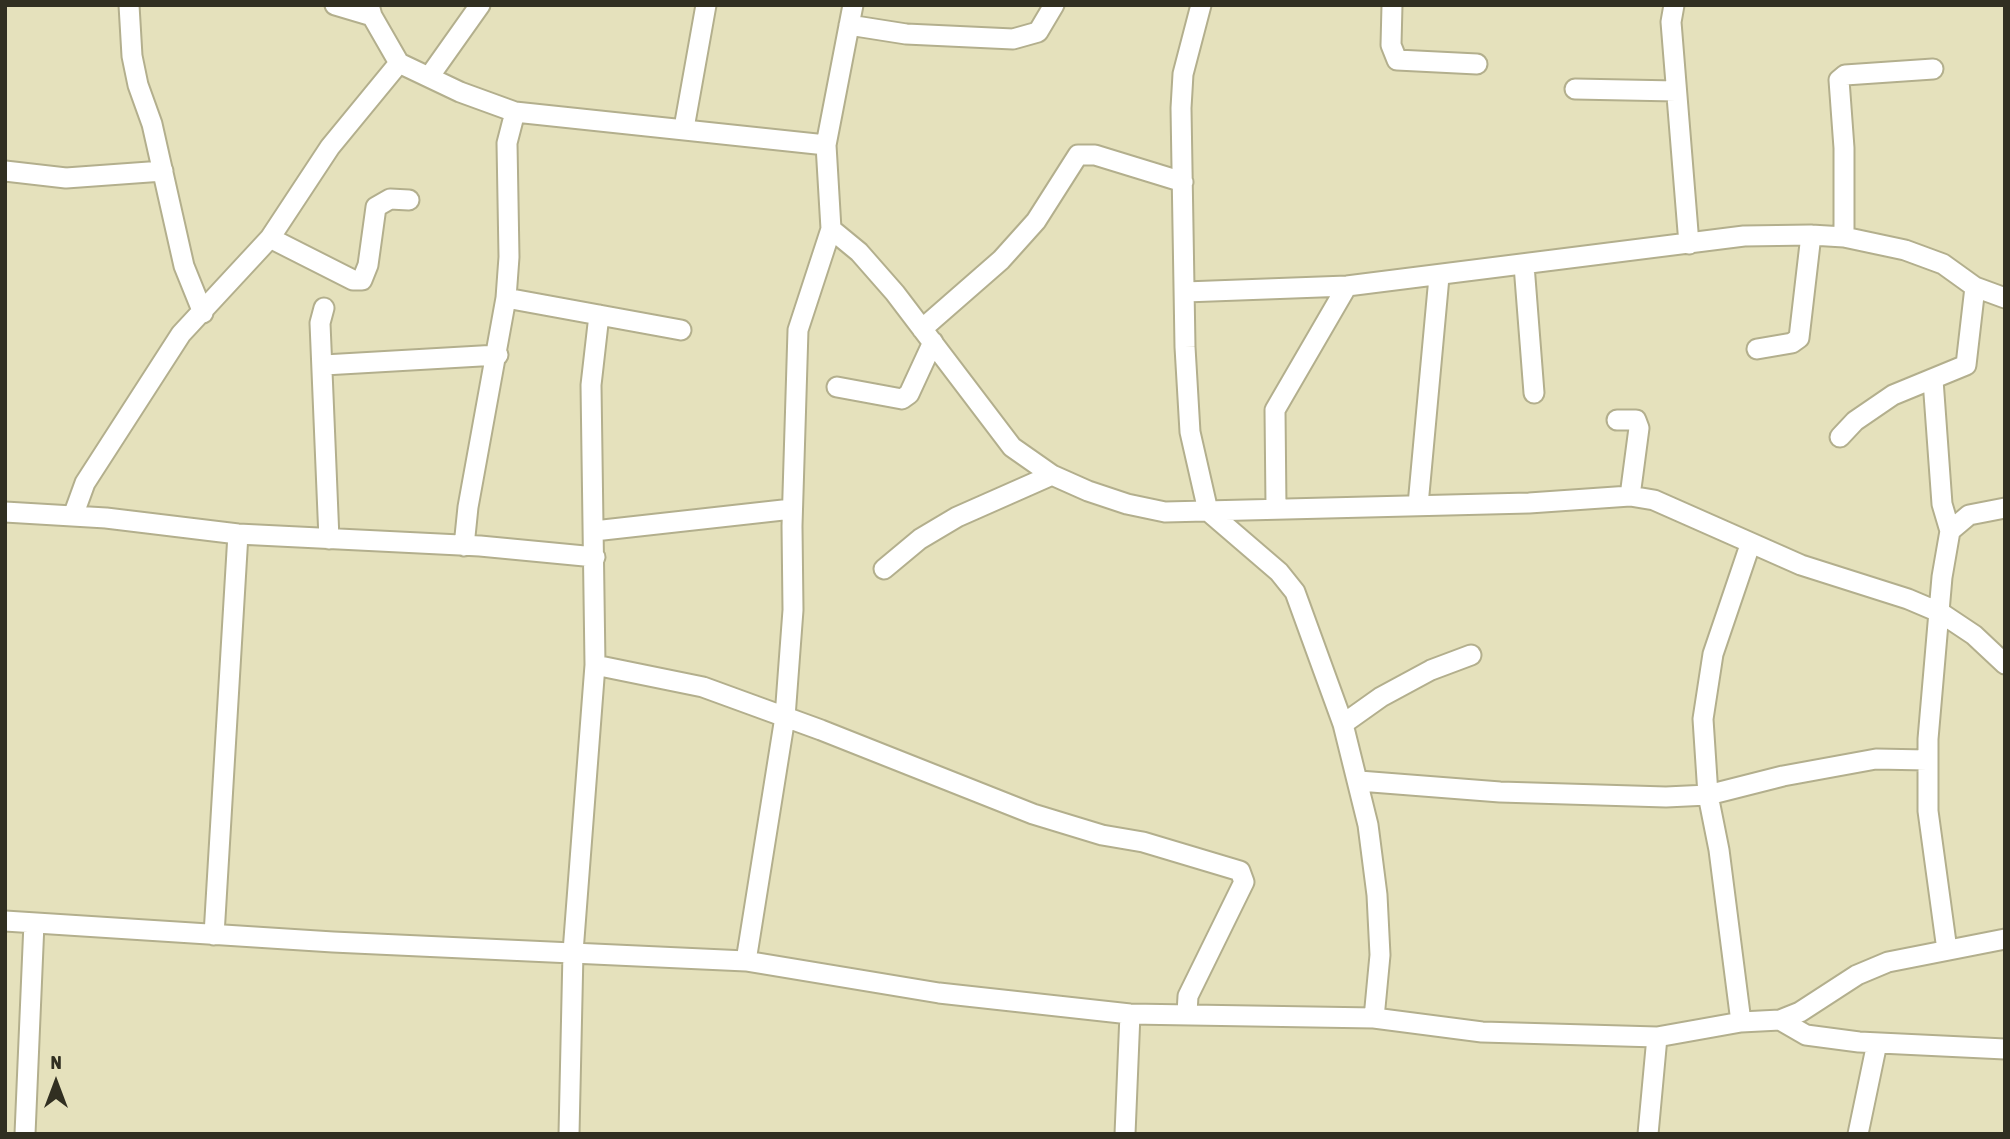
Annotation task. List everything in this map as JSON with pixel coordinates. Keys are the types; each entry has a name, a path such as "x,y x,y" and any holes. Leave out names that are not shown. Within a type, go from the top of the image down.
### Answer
{"street":[{"path":"129,5 132,56 163,172 184,266 203,313"},
{"path":"335,5 370,11 399,63 515,112 826,145"},
{"path":"429,77 480,5"},
{"path":"684,128 706,5"},
{"path":"746,961 785,717 793,610 792,509 798,330 831,229 826,145 851,15 906,34 1013,39 1038,32 1055,5"},
{"path":"1201,5 1183,74 1185,292 1190,432 1208,511 1279,572 1295,592 1343,724 1359,781 1377,895 1380,955 1374,1018"},
{"path":"1392,5 1391,45 1397,60 1476,64"},
{"path":"1674,5 1671,22 1689,244"},
{"path":"73,516 85,483 181,334 270,238 330,146 399,63"},
{"path":"1844,237 1844,148 1839,80 1845,75 1933,69"},
{"path":"1576,89 1676,91"},
{"path":"464,546 468,507 498,355 506,298 509,257 507,143 515,112"},
{"path":"837,387 902,399 909,394 928,336 1027,231 1078,155 1095,155 1183,182"},
{"path":"5,171 66,178 163,172"},
{"path":"270,238 353,280 362,280 368,265 376,207 390,199 409,200"},
{"path":"831,229 859,252 928,336 1012,447 1052,475 1128,504 1165,512 1276,507 1529,503 1630,496 1654,500 1750,545 1801,565 1908,599 1941,613 1974,635 2005,664"},
{"path":"1185,292 1347,286 1439,277 1744,236 1811,235 1844,237 1905,250 1942,264 1975,287 2005,298"},
{"path":"1756,349 1792,343 1799,338 1811,235"},
{"path":"1524,265 1534,393"},
{"path":"1418,505 1439,277"},
{"path":"1276,507 1275,410 1347,286"},
{"path":"1840,437 1856,421 1893,395 1966,365 1975,287"},
{"path":"506,298 681,331"},
{"path":"324,308 320,323 324,365 329,538"},
{"path":"569,1134 573,952 595,664 592,385 599,315"},
{"path":"324,365 498,355"},
{"path":"1933,380 1942,504 1951,531 1942,577 1941,613 1934,655 1927,760 1928,811 1947,950"},
{"path":"1617,420 1636,420 1639,428 1630,496"},
{"path":"884,569 920,538 957,517 1052,475"},
{"path":"1951,531 1969,515 2005,508"},
{"path":"594,531 792,509"},
{"path":"5,512 73,516 238,534 464,546 595,557"},
{"path":"214,934 238,534"},
{"path":"1741,1022 1719,850 1708,795 1703,719 1713,654 1750,545"},
{"path":"1343,724 1381,697 1430,670 1471,655"},
{"path":"595,664 703,687 1034,814 1102,835 1143,842 1240,871 1244,881 1188,996 1187,1013"},
{"path":"1359,781 1500,792 1666,797 1708,795 1876,759 1927,760"},
{"path":"5,921 746,961 939,993 1130,1014 1374,1018 1482,1032 1657,1037 1741,1022 1780,1020 1800,1012 1857,975 1888,962 2005,939"},
{"path":"25,1134 34,923"},
{"path":"1125,1134 1130,1014"},
{"path":"1780,1020 1806,1035 1877,1042 2005,1048"},
{"path":"1648,1134 1657,1037"},
{"path":"1858,1134 1877,1042"}]}
